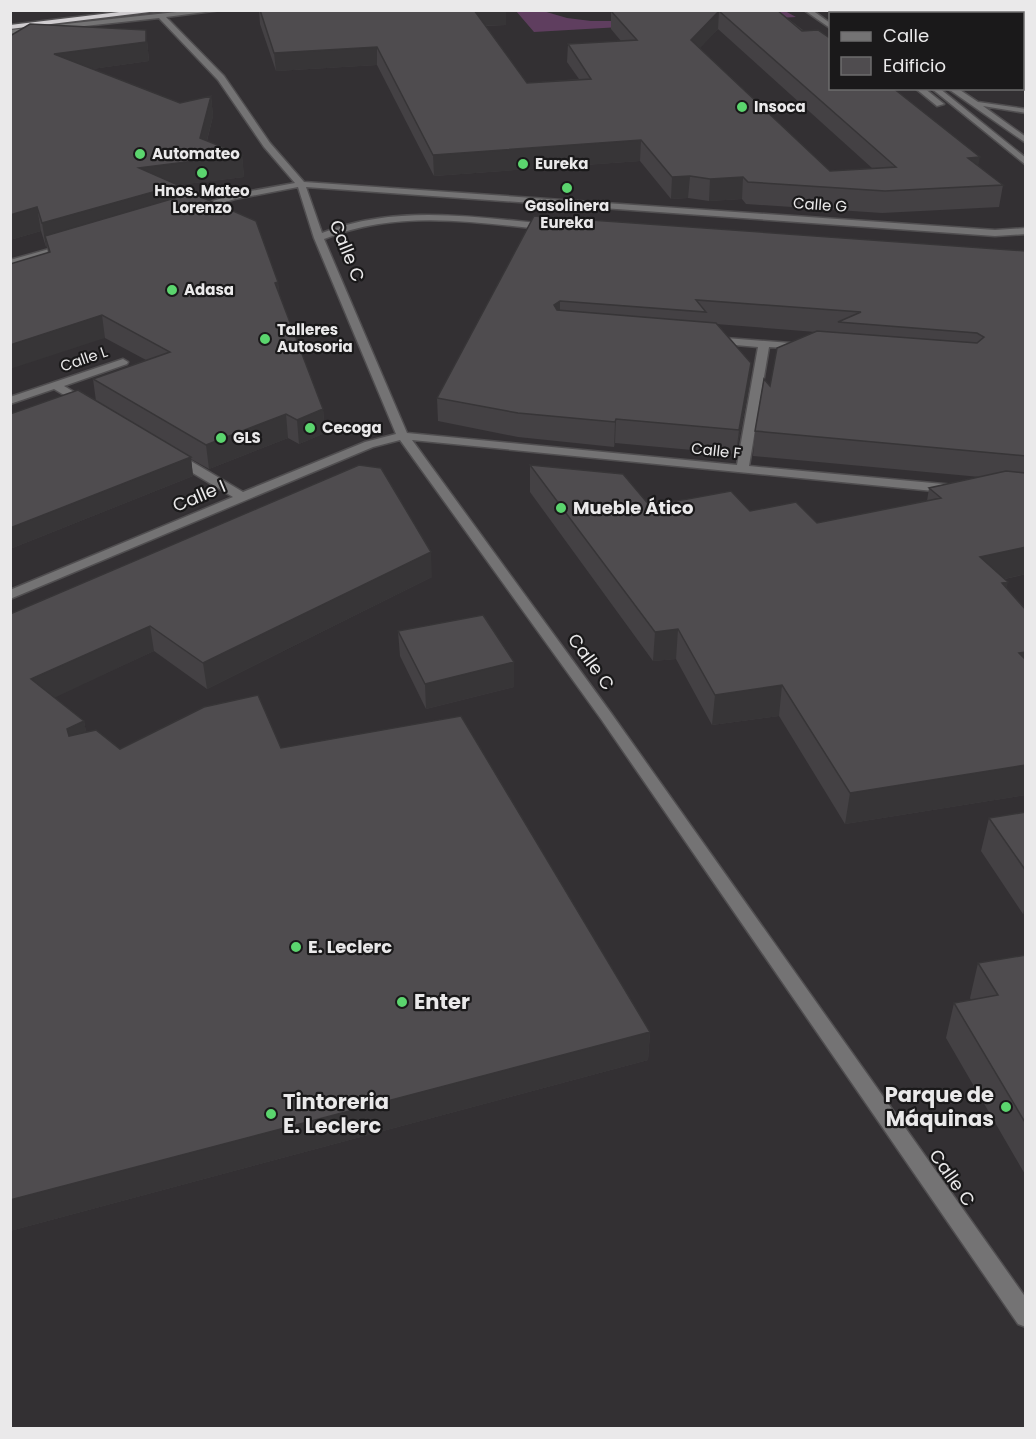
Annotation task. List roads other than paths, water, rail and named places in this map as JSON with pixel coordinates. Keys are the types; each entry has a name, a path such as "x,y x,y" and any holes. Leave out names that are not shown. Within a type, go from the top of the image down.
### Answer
{"highway":[{"path":"10,20 92,10"},
{"path":"10,27 161,13"}],"street":[{"path":"10,32 161,13 218,10"},
{"path":"807,10 829,25"},
{"name":"Calle C","path":"161,13 221,78 267,145 301,184 320,238 403,436 613,726 1026,1317"},
{"path":"921,90 961,120 982,130 1026,163"},
{"path":"937,90 973,118 982,130"},
{"path":"960,91 994,107 1026,113"},
{"path":"960,91 1023,139"},
{"path":"973,118 1026,113"},
{"path":"1023,123 1020,129 1023,139"},
{"name":"Calle G","path":"189,210 234,197 301,184 995,233 1026,233"},
{"path":"606,216 610,206"},
{"path":"638,222 642,208"},
{"path":"320,238 340,227 369,219 408,216 555,227"},
{"path":"10,264 78,243"},
{"path":"696,339 811,348"},
{"path":"742,469 764,344"},
{"name":"Calle L","path":"10,401 123,362"},
{"name":"Calle L","path":"55,385 96,410"},
{"name":"Calle F","path":"403,436 966,490"},
{"name":"Calle I","path":"10,595 369,444 403,436"},
{"path":"168,452 242,497"}],"place":[{"name":"Insoca","path":"742,107"},
{"name":"Automateo","path":"140,154"},
{"name":"Eureka","path":"523,164"},
{"name":"Hnos. Mateo Lorenzo","path":"202,173"},
{"name":"Gasolinera Eureka","path":"567,188"},
{"name":"Adasa","path":"172,290"},
{"name":"Talleres Autosoria","path":"265,339"},
{"name":"Cecoga","path":"310,428"},
{"name":"GLS","path":"221,438"},
{"name":"Mueble Ático","path":"561,508"},
{"name":"E. Leclerc","path":"296,947"},
{"name":"Enter","path":"402,1002"},
{"name":"Parque de Máquinas","path":"1006,1107"},
{"name":"Tintoreria E. Leclerc","path":"271,1114"}]}
